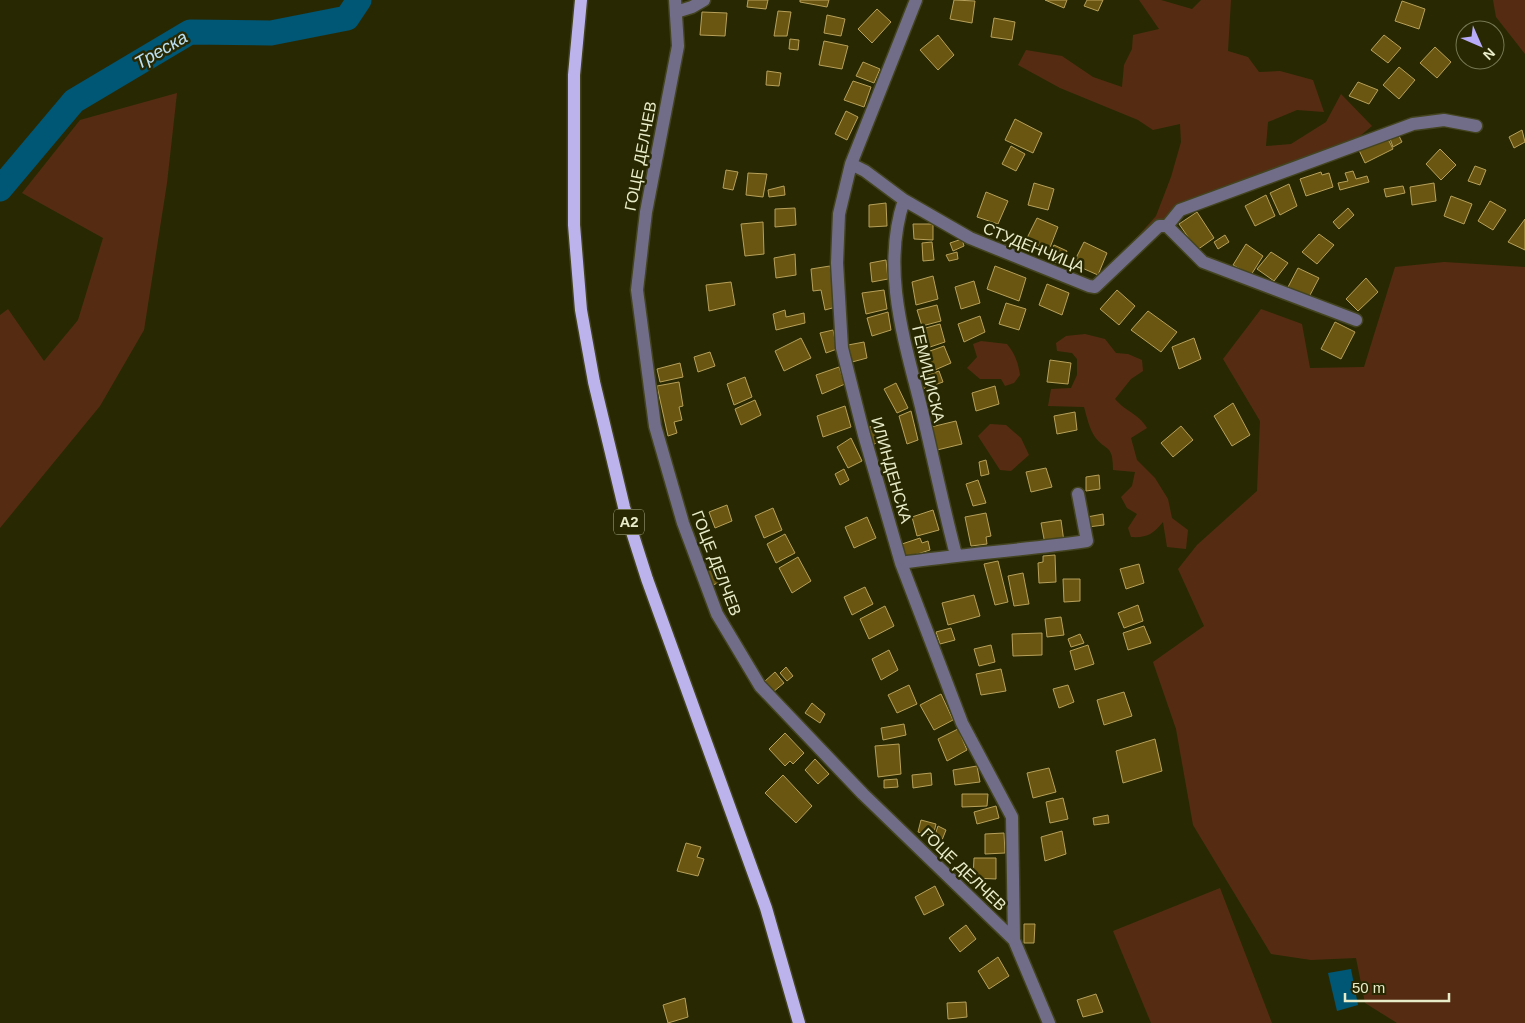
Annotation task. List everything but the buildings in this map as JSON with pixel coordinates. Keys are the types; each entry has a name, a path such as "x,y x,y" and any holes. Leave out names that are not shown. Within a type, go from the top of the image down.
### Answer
{"main road":[{"name":"A2","path":"581,0 574,74 574,225 581,310 594,382 624,507 644,570 766,908 799,1023"}],"street":[{"path":"676,6 692,7 704,0"},
{"name":"ИЛИНДЕНСКА","path":"916,0 851,164 839,214 837,263 842,348 864,435 901,563 962,723 1012,817 1014,940"},
{"name":"ГОЦЕ ДЕЛЧЕВ","path":"676,6 678,46 646,212 637,290 655,426 683,523 717,614 760,686 863,794 1014,940 1050,1023"},
{"path":"1356,320 1203,262 1167,226 1180,210 1413,124 1444,120 1476,126"},
{"name":"СТУДЕНЧИЦА","path":"851,164 865,171 904,200 970,238 1089,286 1095,287 1159,226 1167,226"},
{"name":"ГЕМИЏИСКА","path":"904,200 896,223 894,238 895,297 903,341 956,555"},
{"path":"901,563 956,555 1025,550 1087,541 1078,494"}],"shaded area":[{"path":"1139,0 1161,0 1192,9 1201,0 1231,0 1228,51 1248,57 1259,72 1280,71 1313,80 1324,112 1297,110 1268,122 1266,146 1291,144 1326,122 1341,94 1372,126 1354,141 1192,199 1127,248 1156,216 1171,177 1181,142 1180,124 1153,130 1138,120 1060,88 1018,65 1026,50 1062,56 1093,77 1122,87 1124,65 1132,49 1133,35 1159,29"},
{"path":"1493,0 1525,0 1525,54 1505,28 1505,20 1498,20"},
{"path":"177,93 167,183 144,330 100,406 0,528 0,315 8,309 44,361 78,320 103,238 22,193 80,120"},
{"path":"1444,262 1525,267 1525,1023 1397,1023 1365,1003 1356,958 1311,960 1271,954 1193,825 1176,729 1153,662 1204,626 1178,569 1197,545 1257,491 1260,421 1223,359 1261,309 1302,324 1310,368 1364,367 1395,267"},
{"path":"1085,334 1105,339 1116,353 1128,354 1142,360 1143,371 1131,379 1115,399 1140,419 1147,428 1131,438 1137,460 1155,478 1168,499 1172,518 1188,530 1186,549 1167,547 1163,522 1156,530 1149,534 1141,537 1131,537 1128,528 1137,514 1127,508 1121,497 1132,486 1135,472 1113,470 1112,456 1108,449 1093,434 1084,407 1048,406 1051,389 1071,388 1077,375 1077,359 1072,353 1057,351 1056,343 1066,336"},
{"path":"981,341 1007,344 1017,362 1020,375 1014,383 1005,386 1001,379 980,379 967,368 977,357 973,344"},
{"path":"990,424 1006,425 1021,438 1029,455 1011,471 1000,470 978,436"},
{"path":"1220,888 1272,1023 1151,1023 1113,931"}],"water":[{"path":"1351,969 1358,1005 1337,1011 1328,973"}],"waterway":[{"name":"Треска","path":"0,189 74,101 190,32 271,33 347,18 359,0"}]}
